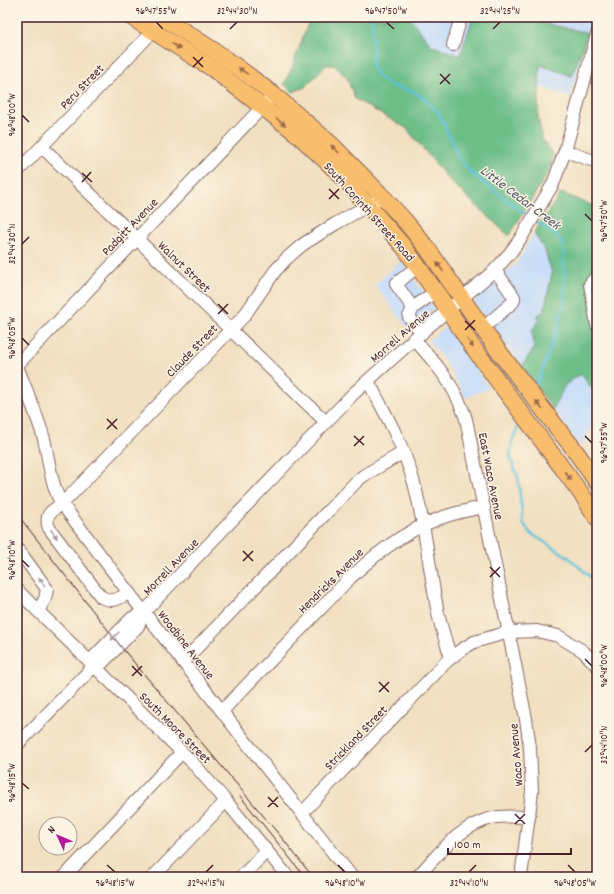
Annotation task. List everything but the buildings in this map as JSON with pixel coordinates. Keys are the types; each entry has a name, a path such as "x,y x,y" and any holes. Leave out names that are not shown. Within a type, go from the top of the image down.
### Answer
{"main road":[{"name":"South Corinth Street Road","path":"131,17 213,69 383,197 427,248 518,377 597,482"},
{"name":"South Corinth Street Road","path":"164,18 219,54 249,76 274,95 332,145 369,205 404,246 449,310 472,346 583,496 597,518"},
{"path":"550,451 566,439"}],"street":[{"path":"453,44 461,17"},
{"name":"Peru Street","path":"17,172 153,32 164,18"},
{"name":"Morrell Avenue","path":"17,745 94,666 94,657 132,618 144,612 353,394 495,270 510,253 521,238 553,184 565,151 597,34"},
{"name":"Padgitt Avenue","path":"17,366 274,95"},
{"name":"Walnut Street","path":"42,147 326,422"},
{"path":"565,151 597,162"},
{"name":"Claude Street","path":"129,593 115,600 108,600 101,597 49,528 47,516 62,504 244,316 275,271 286,259 302,245 335,224 383,197"},
{"path":"418,266 396,284 413,308 436,291"},
{"path":"483,328 513,302 514,299 514,296 495,270"},
{"path":"596,280 590,284 597,325"},
{"name":"East Waco Avenue","path":"413,308 409,317 418,336 445,376 464,411 509,632"},
{"name":"Woodbine Avenue","path":"17,366 44,440 58,498 129,593 352,877"},
{"path":"368,381 404,452 414,482 438,610 451,658"},
{"path":"183,662 356,482 363,476 404,452"},
{"name":"Hendricks Avenue","path":"222,711 349,579 382,550 423,525 453,514 484,507"},
{"path":"17,549 47,589 45,599 38,611"},
{"name":"South Moore Street","path":"17,590 207,778 288,877"},
{"name":"Strickland Street","path":"302,813 451,658 474,642 509,632 537,631 558,636 583,651 597,666"},
{"name":"Waco Avenue","path":"509,632 526,719 530,748 532,792 521,877"},
{"path":"64,877 182,752"},
{"path":"153,877 226,801"},
{"path":"417,877 454,838 481,821 506,816 529,817"},
{"path":"241,877 267,851"}],"shaded area":[{"path":"357,17 592,17 570,98"},
{"path":"534,233 545,251 552,273 544,311 538,316 540,318 532,330 534,348 522,366 475,303 476,297 516,264"},
{"path":"401,261 434,308 409,330 375,285"},
{"path":"446,326 489,388 465,398 444,360 428,341"},
{"path":"581,374 597,395 597,422 592,426 582,446 580,446 553,409 565,385"}],"green space":[{"path":"302,17 409,17 431,45 460,56 473,17 516,17 588,33 572,76 540,65 538,117 542,139 554,156 550,169 509,236 450,181 406,128 355,99 347,78 334,65 326,65 305,87 293,92 284,84 291,70 309,21"},
{"path":"561,193 597,207 597,395 581,374 565,385 553,409 522,366 534,348 532,330 540,319 537,316 544,311 552,273 545,251 534,233"}],"waterway":[{"name":"Little Cedar Creek","path":"371,17 373,34 372,67 378,77 392,86 412,91 424,98 439,113 458,156 470,172 530,217"},
{"name":"Little Cedar Creek","path":"535,221 557,236 563,245 565,301 552,345 535,388"},
{"name":"Little Cedar Creek","path":"520,422 512,441 510,457 518,477 523,523 530,533 567,556 597,583"}],"tram line":[{"path":"17,514 122,648 313,877"},
{"path":"240,796 305,877"}]}
